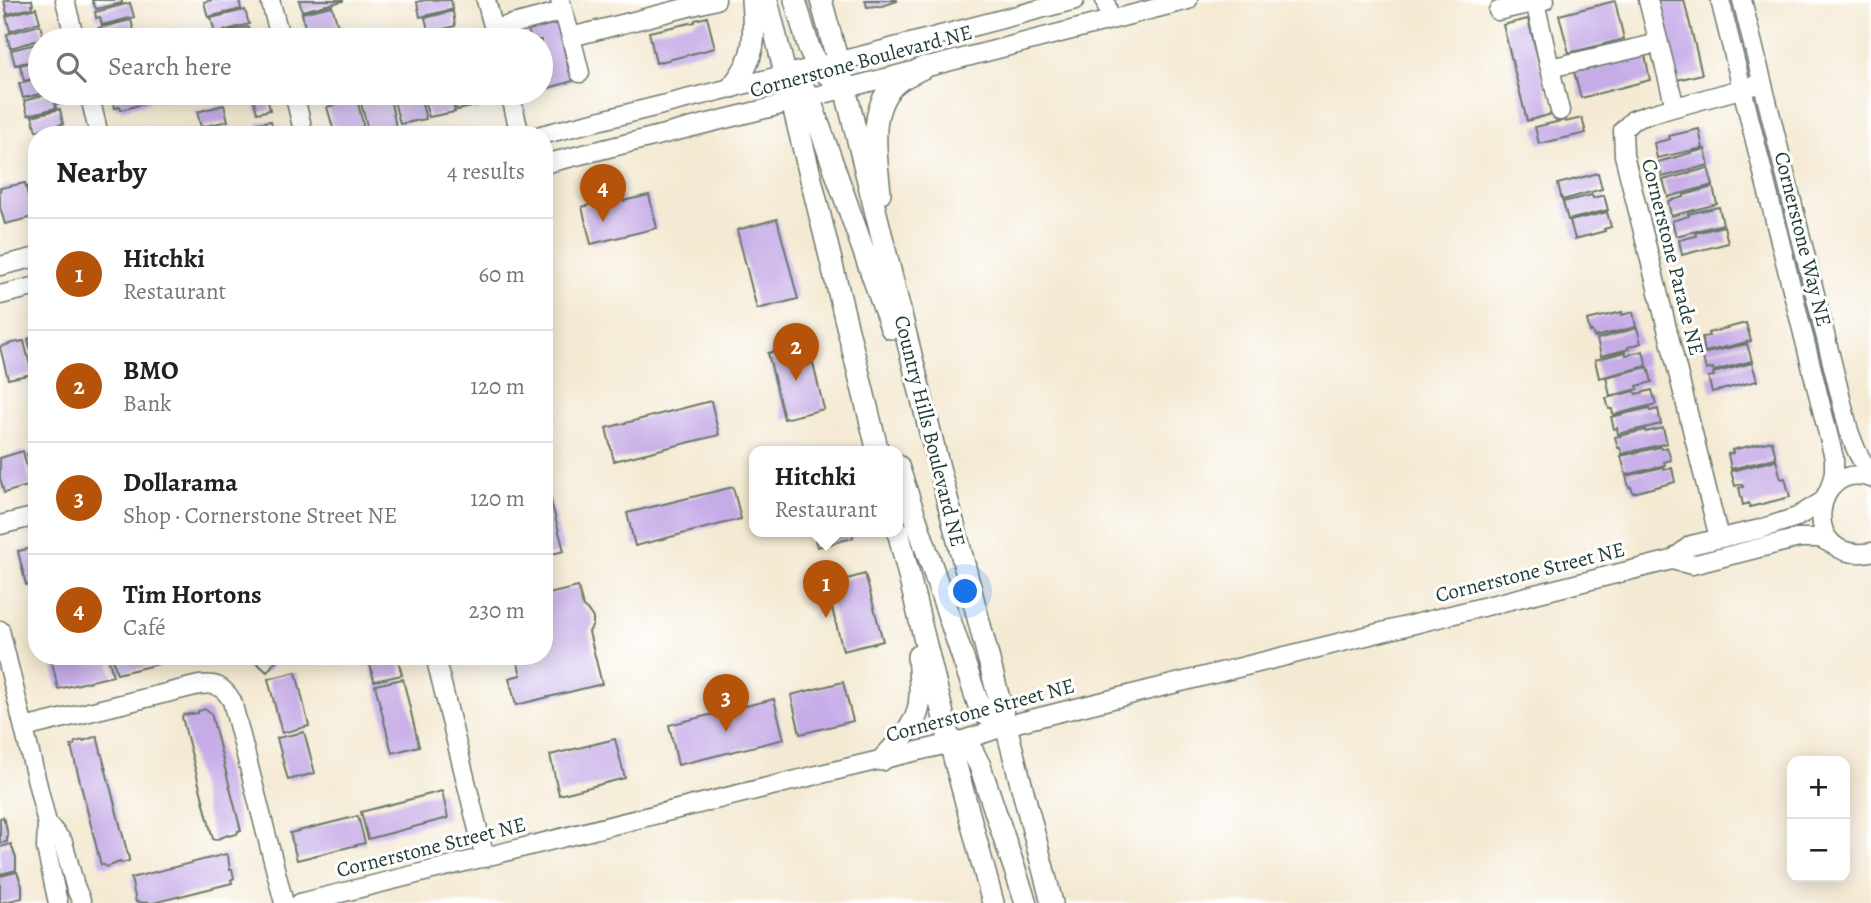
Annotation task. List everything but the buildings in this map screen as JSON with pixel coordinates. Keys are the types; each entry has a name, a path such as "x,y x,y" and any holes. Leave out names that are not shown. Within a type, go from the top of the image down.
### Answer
{"main road":[{"path":"732,87 743,75 751,58 754,22 752,0"},
{"path":"767,0 785,74 799,79 854,354 877,446"},
{"path":"795,0 809,48 828,64"},
{"name":"Country Hills Boulevard NE","path":"821,0 828,64 845,88 936,456 1052,903"},
{"path":"883,247 876,140 880,107 890,89 900,80 925,67"},
{"path":"801,99 936,456"},
{"path":"854,354 878,406 891,446"},
{"path":"903,481 978,703 985,714 1006,726"},
{"path":"899,537 993,903"},
{"path":"882,760 905,736 920,708 918,646 910,581"},
{"path":"950,743 967,745 980,766 1026,903"}],"street":[{"path":"65,0 72,28"},
{"path":"271,0 278,28"},
{"path":"486,0 493,28"},
{"path":"571,37 716,0"},
{"name":"Cornerstone Boulevard NE","path":"553,132 828,64 1033,5 1074,0"},
{"path":"1105,0 1110,19"},
{"name":"Cornerstone Boulevard NE","path":"553,162 1188,0"},
{"path":"1648,0 1675,107"},
{"name":"Cornerstone Way NE","path":"1720,0 1834,458 1834,473 1821,514 1823,528 1837,547"},
{"name":"Cornerstone Way NE","path":"1742,0 1849,431 1856,452 1871,475"},
{"path":"1498,11 1540,1 1550,68 1560,111"},
{"path":"509,28 562,5 580,73"},
{"path":"1550,68 1659,43"},
{"name":"Cornerstone Parade NE","path":"1719,538 1624,155 1623,130 1633,120 1762,83"},
{"path":"92,105 97,126"},
{"path":"297,105 302,126"},
{"path":"513,105 518,126"},
{"path":"0,266 28,259"},
{"path":"0,295 28,288"},
{"path":"1672,560 1691,545 1760,529 1797,517 1826,496 1840,481 1852,476 1871,475"},
{"path":"0,525 28,518"},
{"path":"1672,560 1692,565 1799,538 1819,538 1848,552 1871,552"},
{"name":"Cornerstone Street NE","path":"300,903 950,743 1006,726 1672,560"},
{"path":"0,630 47,823 46,848 58,903"},
{"path":"437,665 485,858"},
{"path":"24,728 199,685 217,685 226,691 232,701 284,903"},
{"path":"47,823 63,842 82,903"}],"place":[{"name":"Tim Hortons","path":"603,222"},
{"name":"BMO","path":"796,381"},
{"name":"Hitchki","path":"826,618"},
{"name":"Dollarama","path":"726,732"}]}
